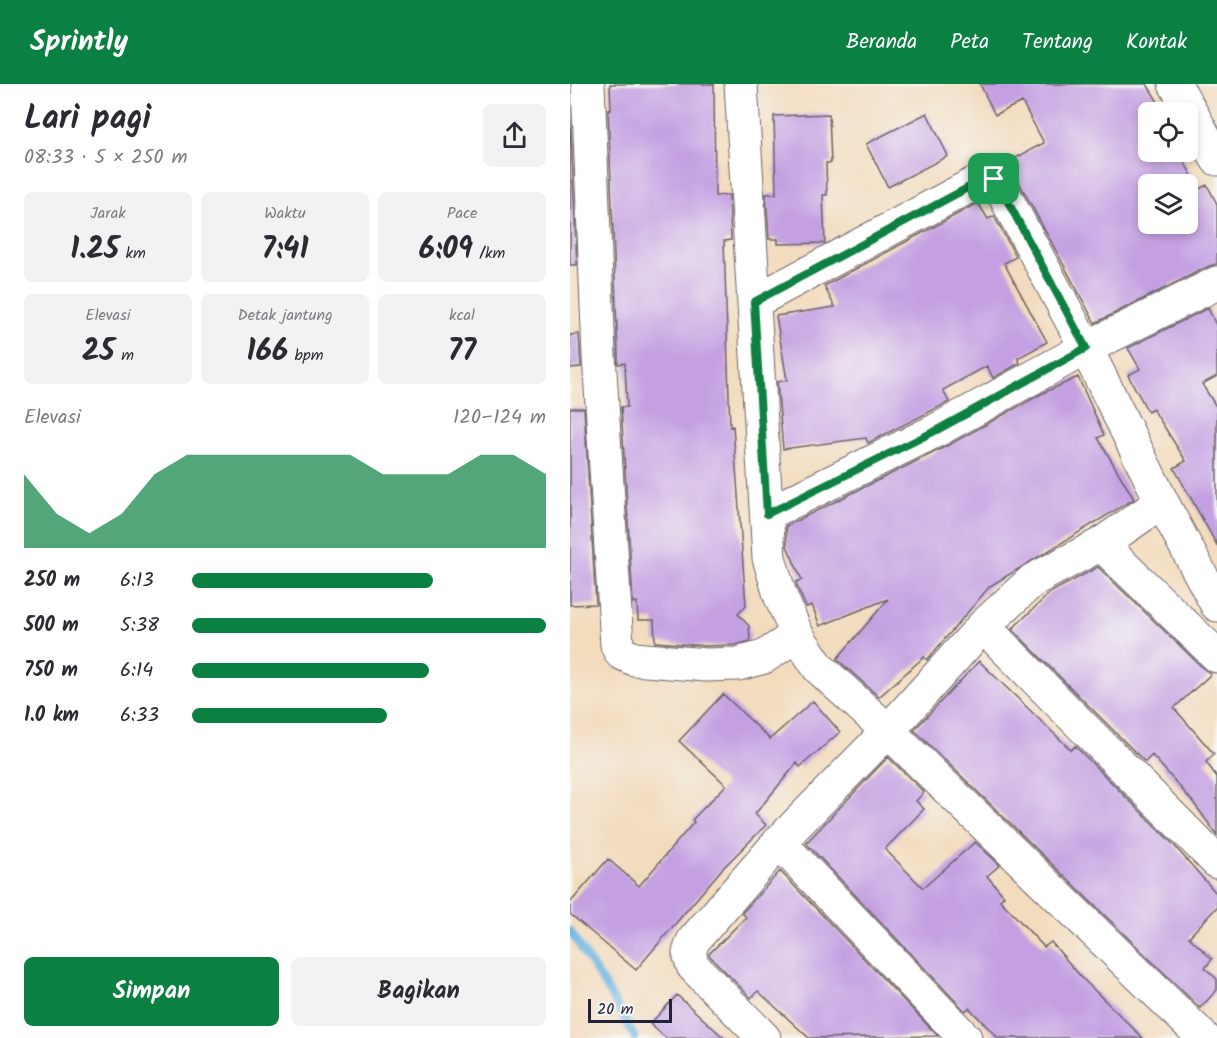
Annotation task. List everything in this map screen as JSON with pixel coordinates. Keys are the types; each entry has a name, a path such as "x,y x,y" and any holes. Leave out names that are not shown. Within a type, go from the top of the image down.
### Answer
{"street":[{"path":"588,84 599,355 617,645 621,653 634,659 706,665 738,664 764,657 797,635"},
{"path":"741,84 769,558 780,595 797,635 819,668 888,730 1204,1038"},
{"path":"1175,84 1217,159"},
{"path":"754,302 983,179 992,178 999,185 1086,348 1162,502 1217,605"},
{"path":"767,514 937,430 1086,348 1217,283"},
{"path":"764,1038 693,966 688,954 693,941 779,842 888,730 983,626 1034,580 1101,544 1162,502"},
{"path":"1101,544 1217,656"},
{"path":"983,626 1217,862"},
{"path":"779,842 965,1038"}],"building":[{"path":"610,84 714,84 715,196 729,195 731,240 724,241 730,427 733,426 746,606 738,614 749,626 750,641 735,645 706,646 655,642 654,620 638,620 637,602 633,603 621,407 627,407 625,363 618,364 608,109 611,110"},
{"path":"980,84 1147,84 1158,102 1138,102 1138,162 1184,162 1191,174 1138,174 1138,234 1198,234 1198,187 1199,189 1207,185 1217,204 1217,264 1095,323 1008,162 1044,143 1022,102 995,115"},
{"path":"570,109 577,265 570,265"},
{"path":"927,113 948,156 888,187 866,144"},
{"path":"829,114 831,163 826,163 827,195 823,195 825,243 778,244 778,239 769,239 766,194 776,194 774,116"},
{"path":"978,203 988,219 994,216 1016,257 1004,263 1047,342 1018,358 1020,363 993,378 987,366 943,390 949,402 868,443 866,438 783,449 777,382 787,380 776,316 835,307 824,286"},
{"path":"1208,308 1217,327 1217,376 1202,384 1217,408 1217,545 1174,468 1186,461 1153,409 1148,412 1128,375 1140,369 1128,348"},
{"path":"579,334 581,367 570,368 570,335"},
{"path":"1078,377 1104,435 1098,438 1134,499 990,586 927,660 924,657 879,697 837,659 888,599 820,626 812,605 806,607 798,589 796,582 802,580 787,546 786,526 945,447 1043,393"},
{"path":"570,408 584,408 596,604 570,605"},
{"path":"1098,567 1211,674 1174,708 1214,754 1206,762 1217,777 1217,835 1193,802 1152,755 1145,762 1012,629 1051,592"},
{"path":"979,661 1071,750 1075,746 1171,842 1217,894 1217,907 1189,937 1212,959 1205,968 1217,979 1217,990 1200,1008 914,730"},
{"path":"723,694 770,739 813,701 840,732 800,767 797,763 755,814 766,825 722,869 636,970 570,914 570,903 608,859 639,886 694,822 692,820 726,785 679,741"},
{"path":"888,757 924,792 916,801 924,809 885,849 923,888 975,842 1000,865 987,876 1004,896 1000,900 1044,947 1051,942 1083,979 1143,1038 998,1038 969,1008 965,1011 806,843"},
{"path":"780,871 938,1036 809,1038 758,991 751,998 710,956 709,954 746,917 742,913"},
{"path":"677,995 724,1038 666,1038 650,1024"}],"waterway":[{"path":"570,931 635,1038"}],"route":[{"path":"988,177 994,179 1086,348 937,430 767,514 754,302 983,179 988,177"}]}
